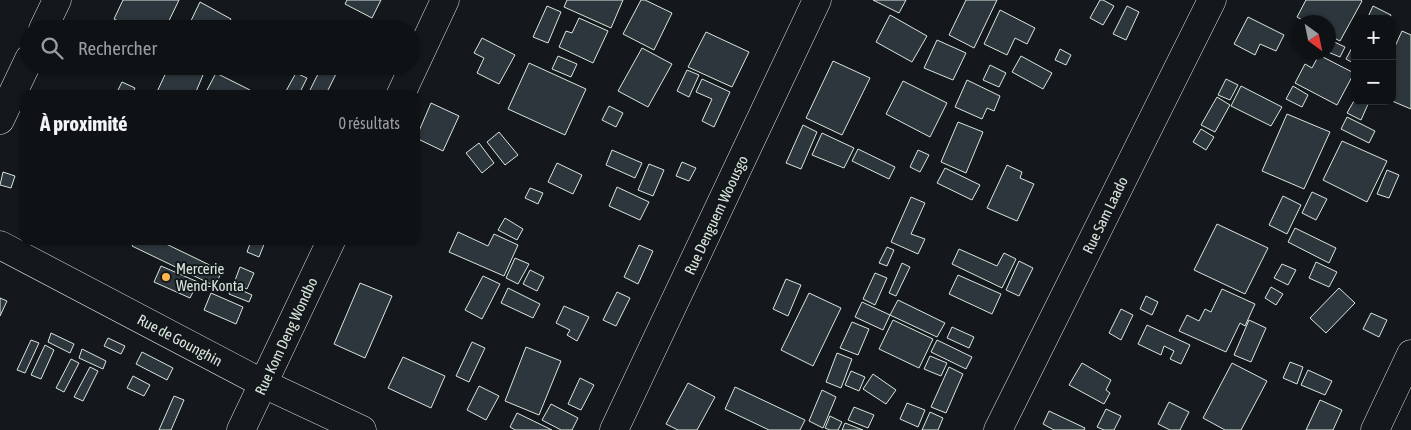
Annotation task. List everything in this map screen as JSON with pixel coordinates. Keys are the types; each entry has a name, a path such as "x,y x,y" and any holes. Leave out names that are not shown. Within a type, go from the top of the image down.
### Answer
{"street":[{"path":"47,20 57,0"},
{"path":"420,52 445,0"},
{"name":"Rue Denguem Woousgo","path":"614,430 817,0"},
{"name":"Rue Sam Laado","path":"998,430 1212,0"},
{"path":"0,120 21,75"},
{"path":"402,90 409,75"},
{"name":"Rue de Gounghin","path":"0,245 264,384 362,430"},
{"name":"Rue Kom Deng Wondbo","path":"241,430 329,245"},
{"path":"1375,430 1411,354"}],"building":[{"path":"123,0 179,0 169,20 114,19"},
{"path":"347,0 381,0 372,18 345,4"},
{"path":"567,0 623,0 611,28 564,7"},
{"path":"641,0 645,0 672,13 654,50 623,34"},
{"path":"873,0 906,0 899,13"},
{"path":"966,0 997,0 974,48 949,35"},
{"path":"1100,0 1114,6 1103,25 1090,18"},
{"path":"1306,0 1362,1 1354,15 1351,15 1351,21 1340,41 1336,39 1336,15 1298,15"},
{"path":"200,2 231,19 230,20 191,20"},
{"path":"547,6 561,12 548,43 533,37"},
{"path":"1127,6 1139,12 1126,40 1113,34"},
{"path":"1373,6 1391,15 1369,15"},
{"path":"1000,10 1035,28 1027,44 1015,38 1007,55 984,44"},
{"path":"890,15 927,36 912,62 876,42"},
{"path":"1248,17 1284,35 1276,51 1260,44 1255,55 1234,44"},
{"path":"579,18 608,31 593,63 559,47 566,31 572,33"},
{"path":"1402,31 1411,35 1411,109 1396,103 1396,44"},
{"path":"706,32 749,52 732,87 688,67"},
{"path":"482,38 515,55 499,84 477,73 484,58 474,53"},
{"path":"937,40 966,53 953,80 924,68"},
{"path":"1336,43 1345,47 1340,57 1336,55"},
{"path":"642,48 672,64 648,107 618,91"},
{"path":"1060,49 1071,55 1066,65 1055,60"},
{"path":"1351,50 1351,62 1346,59"},
{"path":"558,56 577,64 571,77 552,69"},
{"path":"1021,56 1052,73 1043,89 1012,72"},
{"path":"1316,60 1329,60 1351,71 1351,79 1337,105 1295,83 1305,64 1312,68"},
{"path":"833,61 870,78 842,135 806,118"},
{"path":"529,63 586,89 565,135 508,109"},
{"path":"990,65 1006,73 999,87 983,80"},
{"path":"687,70 699,75 689,97 677,91"},
{"path":"165,75 203,75 197,90 158,90"},
{"path":"215,75 220,75 250,90 207,90"},
{"path":"295,75 307,78 301,90 287,90"},
{"path":"318,75 336,75 328,90 310,90"},
{"path":"702,79 730,92 714,127 702,121 712,99 696,92"},
{"path":"1226,79 1238,85 1230,100 1218,95"},
{"path":"967,80 1000,96 994,111 987,108 982,119 955,107"},
{"path":"903,81 947,103 930,137 886,114"},
{"path":"122,82 135,88 134,90 118,90"},
{"path":"1241,86 1282,107 1271,126 1231,106"},
{"path":"1293,86 1308,95 1302,107 1286,99"},
{"path":"1217,97 1230,105 1215,132 1201,125"},
{"path":"431,103 459,116 443,151 420,140 420,129"},
{"path":"1352,105 1368,105 1361,120 1347,113"},
{"path":"609,106 623,113 616,127 602,120"},
{"path":"1287,114 1330,132 1304,189 1262,171"},
{"path":"1347,117 1375,131 1369,143 1341,129"},
{"path":"958,122 983,132 966,173 941,162"},
{"path":"803,125 817,132 801,169 786,163"},
{"path":"1201,129 1214,137 1206,150 1193,142"},
{"path":"499,132 518,155 505,165 487,142"},
{"path":"822,133 854,148 844,168 812,155"},
{"path":"1342,141 1387,161 1367,202 1323,180"},
{"path":"479,143 494,163 482,173 466,153"},
{"path":"858,149 895,167 889,179 852,161"},
{"path":"612,150 642,163 635,178 606,165"},
{"path":"918,150 929,155 920,172 910,167"},
{"path":"682,162 696,168 689,181 676,176"},
{"path":"557,163 582,175 573,194 548,182"},
{"path":"649,164 664,170 653,196 638,190"},
{"path":"1007,165 1022,172 1020,178 1034,184 1017,221 987,208"},
{"path":"945,168 980,185 972,200 937,183"},
{"path":"1387,170 1399,175 1389,198 1377,194"},
{"path":"3,172 15,176 11,188 0,185"},
{"path":"617,187 649,202 640,220 609,206"},
{"path":"530,188 543,193 538,204 525,198"},
{"path":"1312,192 1327,199 1316,220 1302,213"},
{"path":"1283,196 1301,205 1287,234 1269,225"},
{"path":"911,197 925,203 911,234 925,239 918,254 891,242"},
{"path":"505,218 523,229 517,240 498,230"},
{"path":"1217,224 1268,248 1245,294 1194,270"},
{"path":"1295,228 1336,248 1329,263 1288,242"},
{"path":"458,232 488,246 494,234 518,245 504,276 449,252"},
{"path":"168,245 222,271 215,286 132,246"},
{"path":"250,245 264,245 259,257 247,252"},
{"path":"639,245 653,251 638,284 624,277"},
{"path":"887,247 894,250 887,266 879,263"},
{"path":"959,249 997,266 1004,253 1016,259 1002,288 952,264"},
{"path":"515,258 529,264 518,284 506,278"},
{"path":"1019,261 1033,268 1019,296 1006,290"},
{"path":"1316,262 1337,272 1329,287 1309,278"},
{"path":"902,263 910,267 896,296 889,293"},
{"path":"1282,264 1296,270 1288,285 1274,278"},
{"path":"161,266 198,282 190,298 154,282"},
{"path":"240,267 254,273 247,289 234,283"},
{"path":"530,270 544,277 537,291 523,284"},
{"path":"875,273 887,278 875,305 863,299"},
{"path":"958,275 1001,294 992,314 949,294"},
{"path":"483,276 500,284 482,319 465,310"},
{"path":"786,279 801,285 788,316 773,309"},
{"path":"360,283 392,296 365,358 334,344"},
{"path":"232,286 252,295 249,302 229,294"},
{"path":"1271,287 1283,294 1276,305 1265,298"},
{"path":"508,288 540,304 533,318 501,303"},
{"path":"1339,288 1355,303 1326,333 1310,318"},
{"path":"1222,289 1255,304 1245,326 1240,323 1226,352 1179,331 1187,315 1199,321 1205,309 1211,312"},
{"path":"617,292 630,298 616,326 603,320"},
{"path":"211,293 243,307 236,324 204,310"},
{"path":"809,293 841,308 813,366 781,350"},
{"path":"1146,296 1158,302 1152,315 1140,309"},
{"path":"0,298 7,301 0,316"},
{"path":"898,300 945,323 937,337 890,315"},
{"path":"862,302 890,315 883,330 855,317"},
{"path":"564,306 589,317 577,341 567,335 570,330 556,323"},
{"path":"1121,309 1133,315 1121,340 1109,333"},
{"path":"1371,313 1387,320 1379,337 1363,329"},
{"path":"893,320 933,339 919,368 879,349"},
{"path":"1249,320 1266,328 1251,362 1234,355"},
{"path":"852,322 869,329 858,355 840,348"},
{"path":"1147,325 1190,345 1181,364 1170,359 1174,351 1164,346 1161,355 1138,344"},
{"path":"952,327 974,337 969,348 947,338"},
{"path":"51,333 74,344 70,353 48,342"},
{"path":"108,338 125,346 121,354 104,346"},
{"path":"31,340 39,343 25,373 17,370"},
{"path":"937,340 972,357 966,369 931,352"},
{"path":"472,342 485,348 469,382 456,376"},
{"path":"45,345 54,350 41,379 31,375"},
{"path":"526,347 561,361 539,415 505,401"},
{"path":"82,349 106,361 103,369 79,358"},
{"path":"142,352 173,368 167,380 136,364"},
{"path":"837,353 852,359 841,388 826,382"},
{"path":"930,356 947,363 941,376 924,369"},
{"path":"403,357 445,376 431,408 388,388"},
{"path":"71,359 79,363 64,392 56,388"},
{"path":"1290,362 1303,367 1297,384 1283,378"},
{"path":"1082,363 1111,380 1106,390 1110,393 1104,404 1069,385"},
{"path":"1232,363 1267,381 1241,430 1225,430 1203,418"},
{"path":"90,367 98,371 83,401 74,397"},
{"path":"949,367 963,374 946,413 931,407"},
{"path":"1308,370 1332,381 1325,395 1301,385"},
{"path":"851,371 865,377 859,391 845,385"},
{"path":"873,374 896,390 886,404 863,389"},
{"path":"133,376 150,385 144,396 127,388"},
{"path":"580,378 594,385 581,410 568,404"},
{"path":"688,383 715,397 697,430 678,430 666,424"},
{"path":"479,386 499,396 486,420 467,410"},
{"path":"735,387 805,420 800,430 769,430 725,409"},
{"path":"822,390 836,397 823,428 809,421"},
{"path":"174,396 184,400 171,430 159,430"},
{"path":"1320,400 1342,410 1333,430 1306,430"},
{"path":"1169,402 1189,412 1180,430 1170,430 1158,424"},
{"path":"907,403 925,410 918,427 900,419"},
{"path":"551,404 578,418 572,430 561,430 542,420"},
{"path":"854,407 874,415 868,428 848,420"},
{"path":"1106,409 1121,416 1114,430 1104,430 1097,427"},
{"path":"1049,411 1085,428 1084,430 1054,430 1043,424"},
{"path":"930,412 943,418 938,430 922,430"},
{"path":"517,413 552,430 515,430 510,427"},
{"path":"830,416 842,422 838,430 825,428"},
{"path":"845,423 863,430 842,430"}],"place":[{"name":"Mercerie Wend-Konta","path":"166,277"}]}
